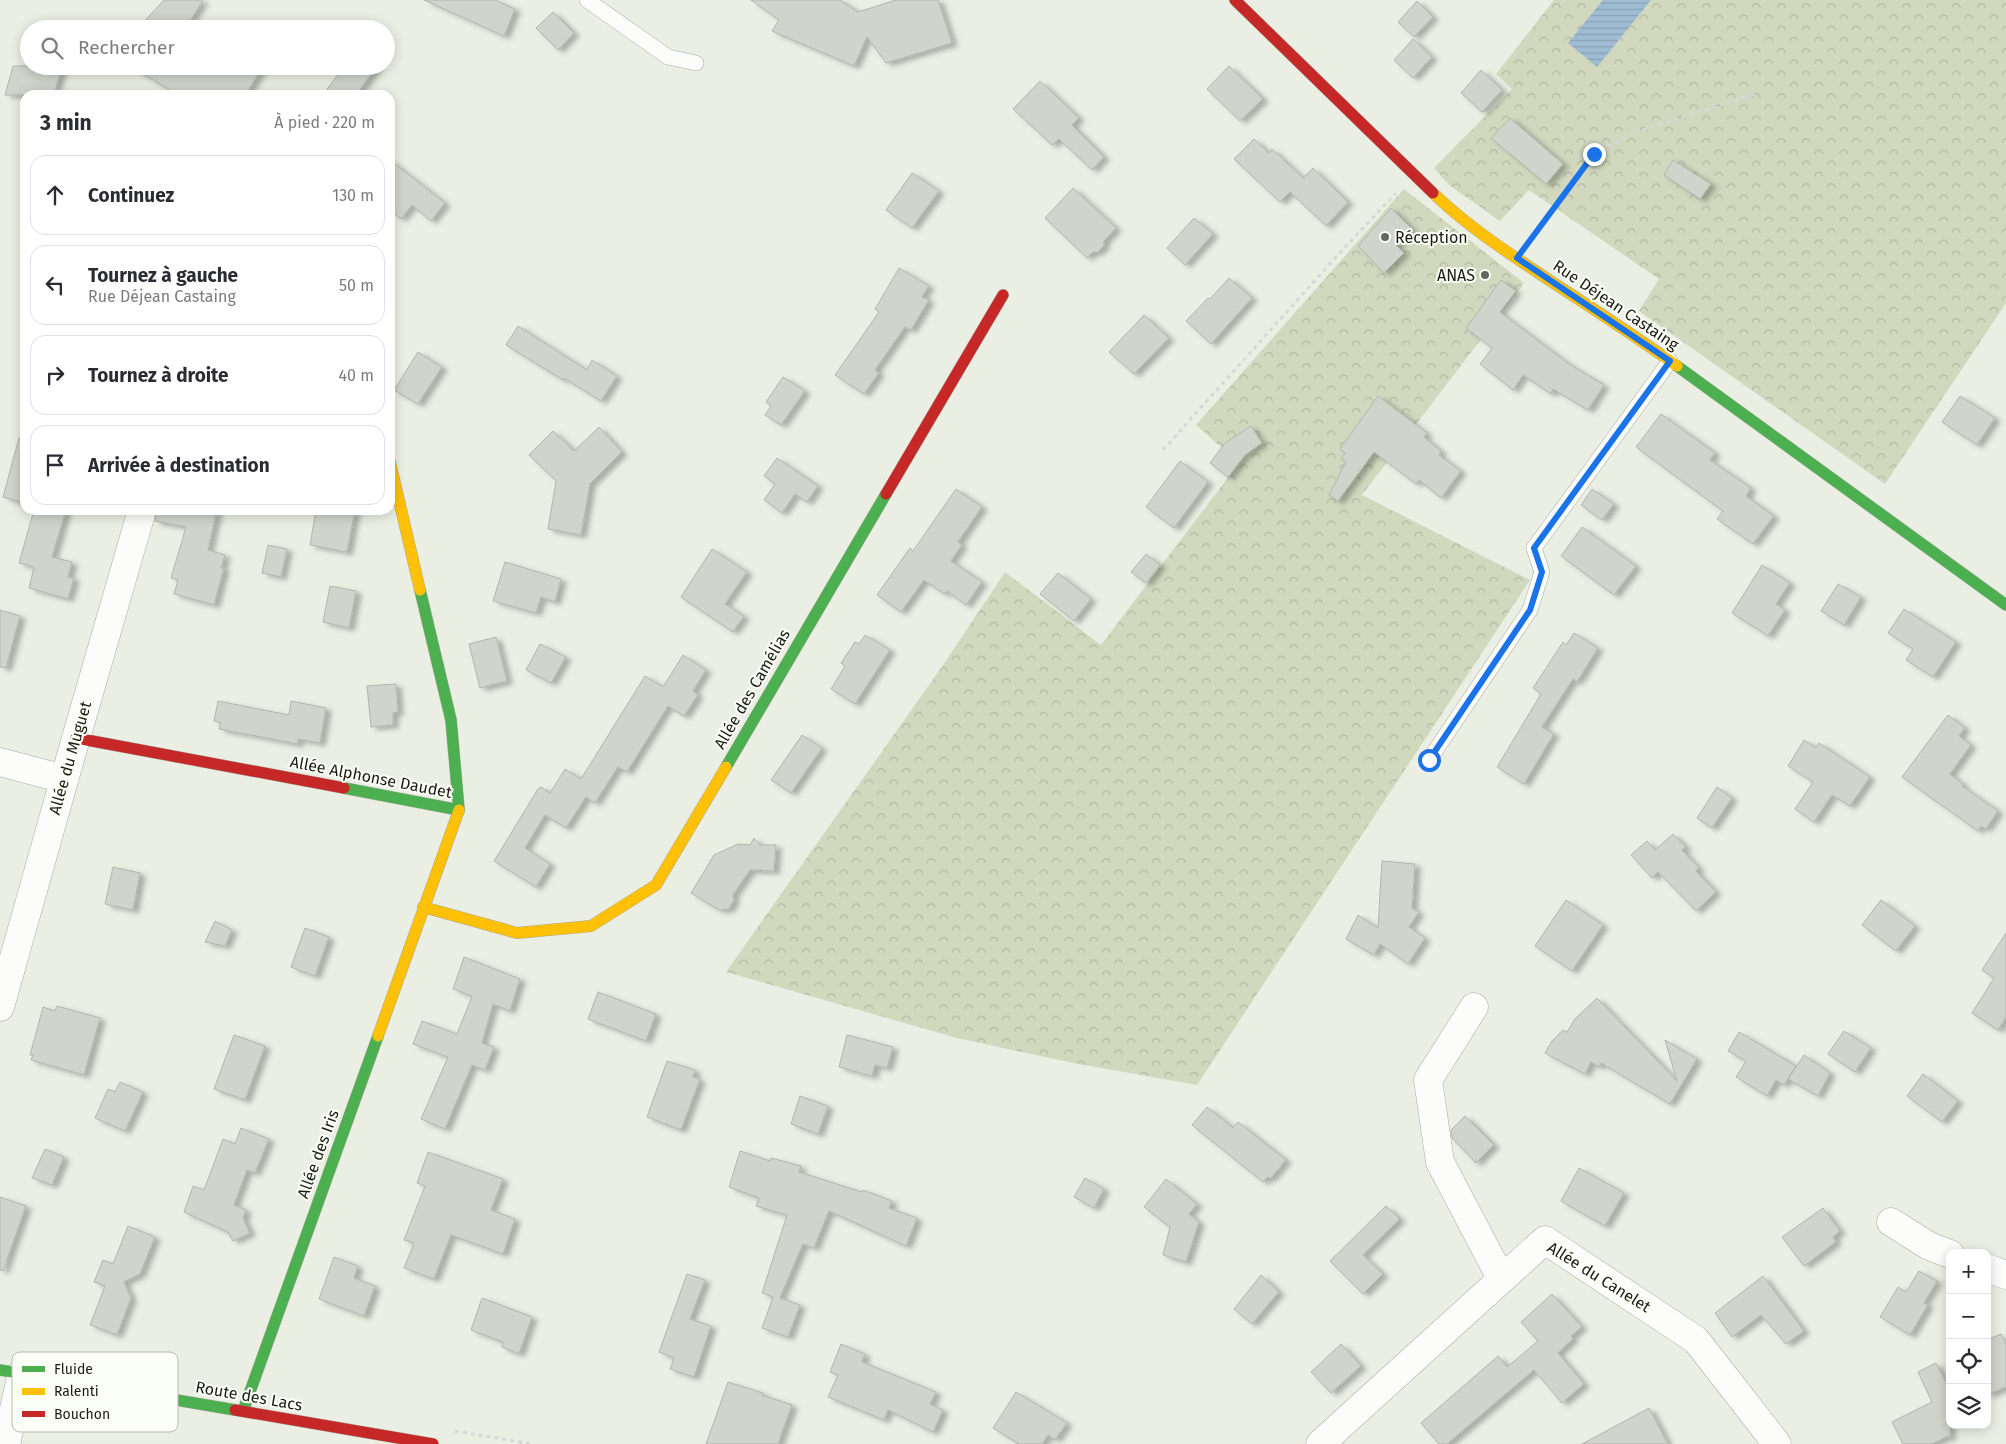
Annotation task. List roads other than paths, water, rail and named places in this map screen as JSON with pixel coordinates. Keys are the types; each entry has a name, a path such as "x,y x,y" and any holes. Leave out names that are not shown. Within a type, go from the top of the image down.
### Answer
{"street":[{"name":"Rue Déjean Castaing","path":"1235,0 1452,212 1670,361 2006,605"},
{"name":"Allée des Camélias","path":"423,907 517,933 591,926 656,885 1002,295"},
{"name":"Allée Alphonse Daudet","path":"76,738 458,810 452,720 395,483"},
{"name":"Allée du Muguet","path":"0,1007 141,515"},
{"path":"0,762 64,779"},
{"name":"Allée des Iris","path":"243,1411 458,810"},
{"path":"1474,1007 1428,1080 1440,1162 1501,1278"},
{"path":"1890,1222 1929,1246 1946,1252"},
{"name":"Allée du Canelet","path":"1320,1444 1545,1240 1696,1340 1777,1444"},
{"path":"1991,1269 2006,1275"},
{"path":"6,1444 11,1371"},
{"name":"Route des Lacs","path":"178,1400 433,1444"}],"lane":[{"path":"587,0 668,57 696,63"},
{"path":"1429,760 1530,610 1542,572 1534,548 1670,361"}],"water":[{"path":"1603,0 1651,0 1597,67 1568,43"}],"place":[{"name":"Réception","path":"1385,237"},
{"name":"ANAS","path":"1485,275"}]}
